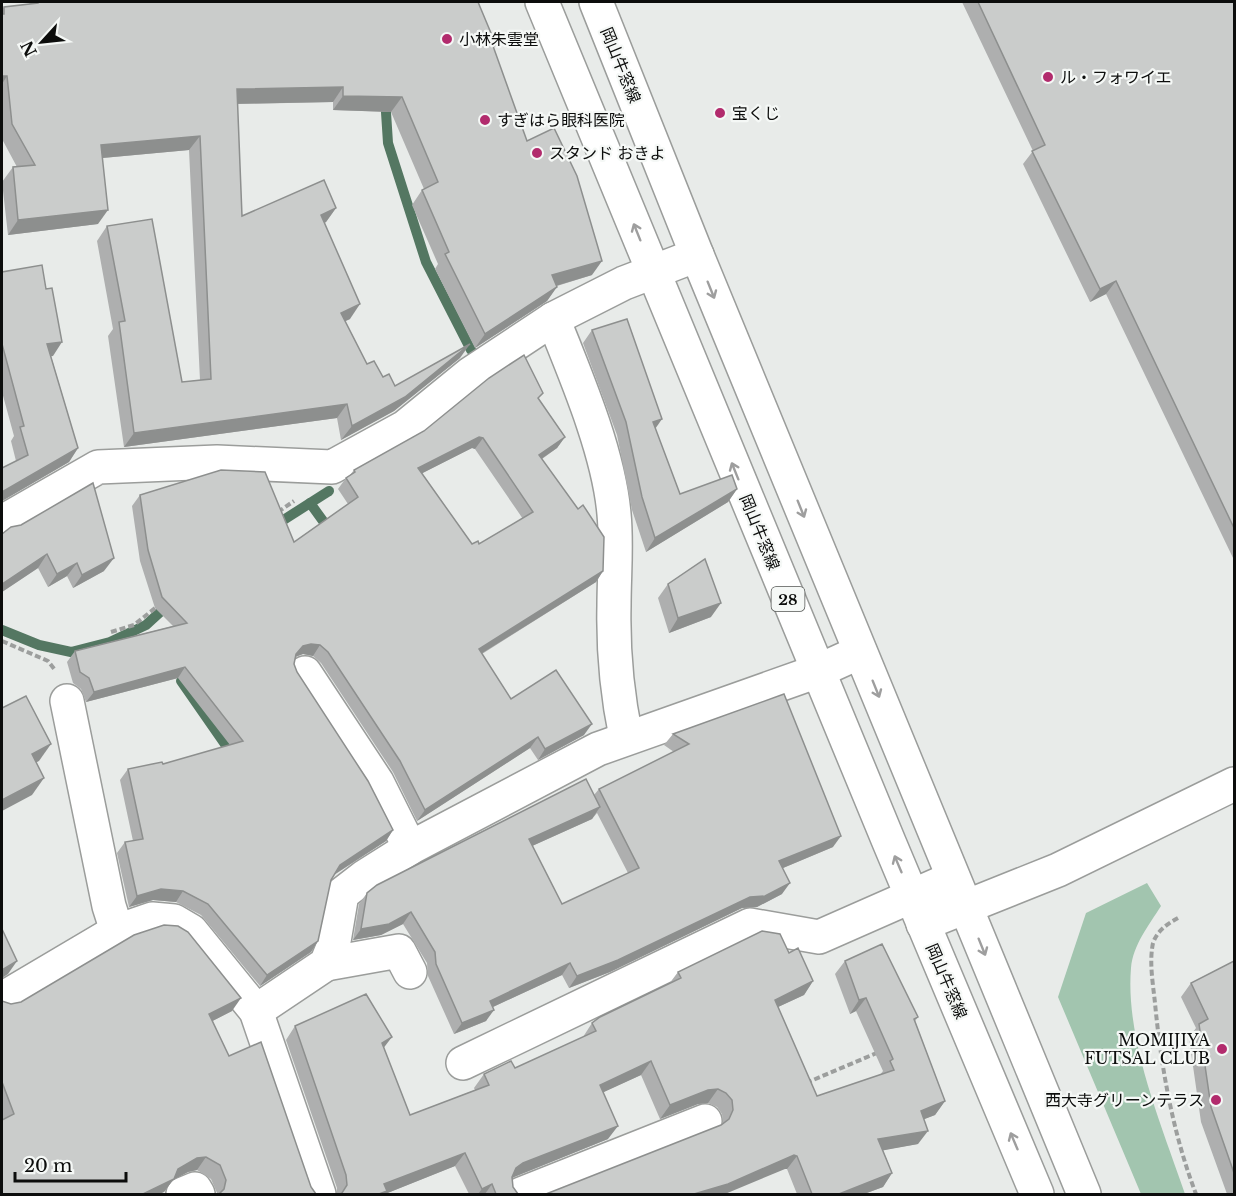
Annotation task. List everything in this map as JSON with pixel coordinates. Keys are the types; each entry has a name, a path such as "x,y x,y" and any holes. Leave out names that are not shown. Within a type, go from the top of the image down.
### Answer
{"street":[{"name":"岡山牛窓線","path":"542,2 917,910 1037,1194"},
{"name":"岡山牛窓線","path":"596,2 697,255 1084,1194"},
{"path":"2,522 98,467 217,462 332,466 405,427 470,374 553,319 611,289 697,255"},
{"path":"553,319 591,423 611,494 614,515 614,609 619,700 626,737"},
{"path":"326,964 333,947 342,894 410,848 598,749 626,737 671,724 818,671 861,652"},
{"path":"305,674 377,782 410,848"},
{"path":"67,701 109,906 117,931"},
{"path":"463,1063 750,925 819,937 917,910 960,892 1058,870 1234,783"},
{"path":"2,999 117,931 152,919 174,921 191,931 256,1011 319,1194"},
{"path":"256,1011 326,964 399,950"},
{"path":"521,1194 705,1121"},
{"path":"183,1194 195,1189 198,1194"}],"path":[{"path":"271,517 318,486 332,466"},
{"path":"111,632 134,625 162,602"},
{"path":"2,641 48,661 60,676 67,701"},
{"path":"1178,918 1164,925 1154,942 1151,969 1158,1033 1171,1108 1196,1194"},
{"path":"803,1084 884,1050"}],"green space":[{"path":"1147,883 1161,906 1142,936 1132,960 1131,996 1134,1024 1139,1053 1156,1112 1185,1194 1141,1194 1058,997 1086,913"}],"building":[{"path":"38,2 478,2 496,45 493,46 527,141 554,128 577,176 602,261 552,275 557,287 485,334 445,254 449,252 422,190 438,182 402,97 343,96 343,87 237,89 242,216 324,180 336,208 321,215 360,304 341,313 367,364 374,361 383,377 389,374 395,386 470,344 405,397 352,426 347,404 134,433 119,322 125,321 107,226 152,219 182,382 211,379 200,136 101,145 108,210 18,220 13,167 35,165 12,124 7,76 2,76 2,14 4,14 4,7"},
{"path":"978,2 1234,2 1234,528 1116,281 1100,289 1032,151 1045,145"},
{"path":"42,265 46,289 52,288 62,342 47,344 78,448 2,492 2,468 28,455 20,427 24,426 2,344 2,272"},
{"path":"627,319 662,419 653,422 680,494 732,475 737,489 655,538 642,497 626,422 592,330"},
{"path":"524,355 543,393 538,398 565,437 539,455 578,509 583,505 604,537 603,571 479,649 511,699 556,670 592,724 545,749 538,737 425,810 400,761 328,652 320,645 303,646 296,654 294,664 297,672 368,781 393,830 340,865 331,880 318,941 267,975 208,904 183,891 161,889 137,896 125,842 143,839 128,769 162,762 163,764 243,741 185,667 94,692 89,678 80,672 75,651 187,623 162,597 148,550 140,495 221,470 265,472 294,542 358,497 346,478 355,472 354,470 424,431 489,378","holes":["479,437 483,438 533,512 479,544 478,541 472,544 418,468"]},
{"path":"93,483 114,558 82,575 77,563 57,574 47,554 2,584 2,534"},
{"path":"705,559 721,603 678,618 668,584"},
{"path":"784,694 841,836 779,861 790,883 765,896 750,897 618,960 577,976 570,963 490,1001 494,1010 462,1023 436,964 435,952 411,912 389,924 361,929 367,893 377,885 586,779 600,807 529,839 562,904 639,868 599,789 689,744 673,734"},
{"path":"26,696 51,744 32,754 44,778 2,800 2,708"},
{"path":"164,925 178,926 188,932 241,998 209,1014 229,1056 261,1042 311,1187 316,1194 219,1194 224,1189 226,1180 220,1165 206,1157 197,1158 178,1169 174,1179 143,1194 2,1194 2,1120 14,1114 2,1082 2,1001 11,1004 21,1002 134,935"},
{"path":"2,929 17,961 2,970"},
{"path":"762,931 780,934 789,953 798,948 813,981 775,1000 817,1096 894,1070 890,1061 893,1059 866,998 859,1000 845,961 882,944 918,1017 914,1019 945,1101 921,1111 928,1131 878,1139 892,1173 839,1194 812,1194 797,1156 794,1155 728,1184 694,1194 546,1194 721,1125 729,1119 733,1110 732,1100 718,1089 708,1090 670,1105 651,1061 600,1085 618,1126 523,1163 516,1168 512,1177 513,1187 518,1194 496,1194 492,1184 482,1189 465,1153 384,1184 387,1191 379,1194 340,1194 347,1185 346,1175 295,1026 366,994 392,1037 382,1043 410,1115 489,1085 484,1074 511,1061 515,1068 596,1031 592,1023 600,1017 681,978 678,972"},
{"name":"西大寺グリーンテラス","path":"1234,961 1234,1173 1211,1107 1199,1024 1208,1019 1191,983"}],"waterway":[{"path":"385,97 388,143 426,262 471,350"},
{"path":"274,526 329,491"},
{"path":"310,503 331,532"},
{"path":"2,630 39,645 71,652 110,642 146,625 170,603"},
{"path":"181,681 229,750 230,758"}],"place":[{"name":"小林朱雲堂","path":"447,39"},
{"name":"ル・フォワイエ","path":"1048,77"},
{"name":"宝くじ","path":"720,113"},
{"name":"すぎはら眼科医院","path":"485,120"},
{"name":"スタンド おきよ","path":"537,153"},
{"name":"MOMIJIYA FUTSAL CLUB","path":"1222,1049"},
{"name":"西大寺グリーンテラス","path":"1216,1100"}]}
